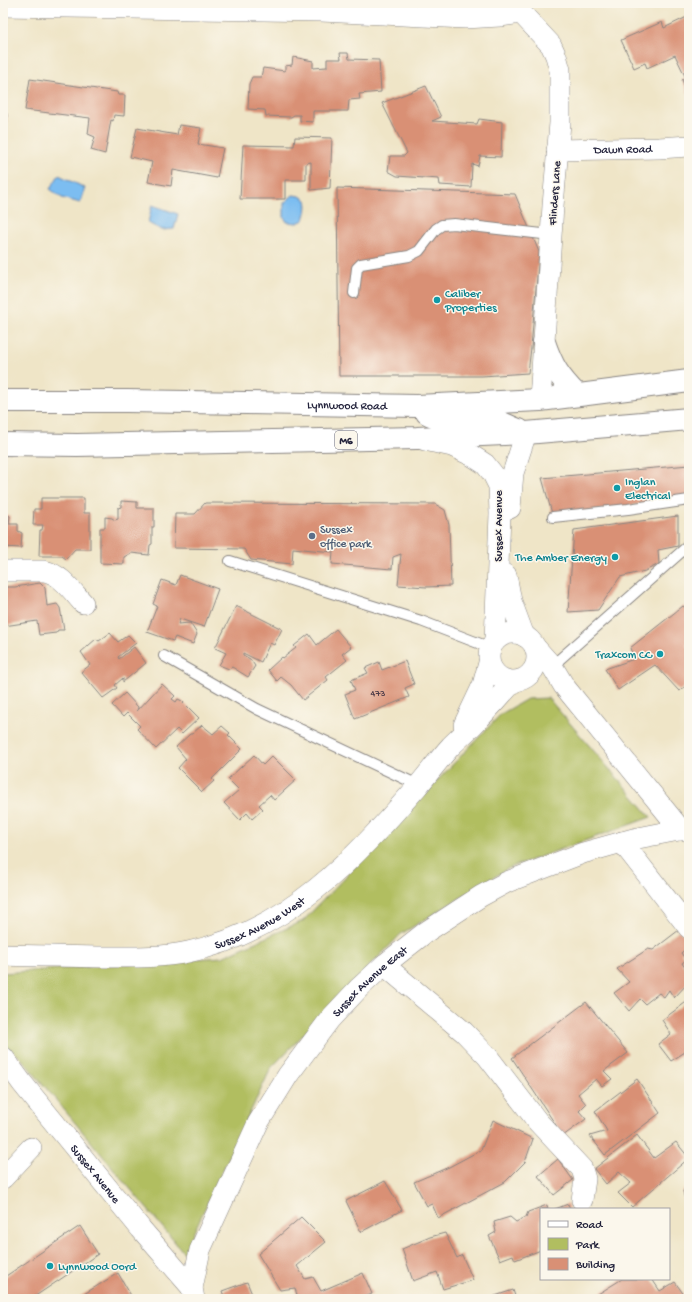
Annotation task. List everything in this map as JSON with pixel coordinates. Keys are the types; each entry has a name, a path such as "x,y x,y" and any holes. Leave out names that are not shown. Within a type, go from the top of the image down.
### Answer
{"main road":[{"path":"544,342 555,369 577,395"},
{"name":"Lynnwood Road","path":"3,401 126,401 417,406 540,400 689,381"},
{"path":"540,400 548,415 558,420 617,415 647,423"},
{"path":"417,406 435,417 456,420 488,419 526,433"},
{"name":"M6","path":"3,444 77,445 417,438 526,433 689,419"}],"street":[{"path":"321,11 344,3"},
{"path":"3,6 321,11 465,18 500,16 516,8"},
{"name":"Flinders Lane","path":"516,8 551,45 560,70 560,123 540,400"},
{"name":"Dawn Road","path":"557,150 689,146"},
{"name":"Sussex Avenue","path":"526,433 513,473 506,564 509,595 514,612 530,641 552,666 564,686 685,829"},
{"name":"Sussex Avenue","path":"417,438 452,446 471,455 485,464 493,474 499,486 500,514 492,651 477,699 469,718 451,746"},
{"path":"3,571 51,572 63,581 83,603"},
{"path":"451,746 474,725 522,678 537,663 537,655 530,641 516,633 501,636 492,651 492,670 505,680 522,678"},
{"name":"Sussex Avenue","path":"522,678 549,679 564,686"},
{"name":"Sussex Avenue West","path":"3,955 120,957 165,955 188,952 247,934 287,912 336,873 375,834 451,746"},
{"name":"Sussex Avenue East","path":"193,1293 200,1250 250,1140 270,1102 288,1074 330,1019 359,988 384,965 426,932 481,896 507,882 583,853 622,842 685,829"},
{"path":"622,842 689,928"},
{"path":"384,965 464,1032 488,1057 538,1122 582,1169 585,1179 582,1200"},
{"name":"Sussex Avenue","path":"3,1057 22,1083 193,1293"},
{"path":"3,1178 31,1148"}],"lane":[{"path":"354,293 357,268 361,264 409,256 419,251 436,229 442,225 454,224 551,235"},
{"path":"553,517 620,510 689,500"},
{"path":"552,666 689,545"},
{"path":"230,561 421,621 492,651"},
{"path":"164,656 257,709 418,785"}],"green space":[{"path":"548,698 651,817 509,868 401,934 271,1068 184,1253 20,1057 3,1044 3,973 222,957 303,921 501,714 527,699"}],"water":[{"path":"59,175 85,188 80,203 62,198 50,189"},
{"path":"293,195 300,196 306,200 307,203 304,220 297,223 287,222 284,217 284,203"},
{"path":"152,205 178,214 174,229 162,230 148,223"}],"building":[{"path":"689,16 689,95 682,80 686,78 675,55 647,68 645,63 634,68 621,40 662,22 664,28"},
{"path":"340,53 348,53 349,59 379,60 381,92 359,94 360,99 349,100 348,111 313,111 313,122 300,121 300,115 294,115 291,117 266,116 265,110 248,109 249,84 252,77 261,77 263,68 285,71 285,66 292,65 293,57 313,61 313,68 327,67 327,59 341,59"},
{"path":"30,79 117,92 118,95 125,95 124,116 114,115 113,121 111,120 105,154 91,150 95,137 88,134 90,118 25,110"},
{"path":"426,86 441,117 432,121 477,124 479,119 502,122 501,157 480,156 478,166 472,164 471,187 440,185 439,179 397,176 388,171 390,156 404,156 407,153 382,103"},
{"path":"3,114 7,114 7,150 3,150"},
{"path":"179,125 201,128 198,144 223,148 217,178 173,170 171,186 148,182 152,162 130,157 137,128 177,135"},
{"path":"295,137 332,138 330,188 311,190 311,162 306,163 306,180 285,180 285,199 240,199 243,145 294,146"},
{"name":"Caliber Properties","path":"337,188 515,194 539,252 528,373 482,376 339,376"},
{"name":"Inglan Electrical","path":"689,465 689,497 553,517 542,478"},
{"path":"41,498 84,498 84,513 90,513 90,549 75,549 66,559 62,556 39,556 40,530 42,530 43,525 33,525 34,509 41,509"},
{"path":"3,499 5,499 5,514 10,516 9,524 18,524 18,531 22,533 21,548 3,547"},
{"path":"121,501 137,502 137,508 154,508 154,527 152,527 152,544 150,545 149,555 131,553 124,557 124,564 100,563 100,528 105,528 105,517 115,520 118,519 118,508 121,507"},
{"name":"Sussex office park","path":"205,503 435,504 445,510 449,525 451,586 426,587 398,585 401,554 393,557 392,569 332,564 333,552 293,548 292,564 251,560 244,549 174,548 175,514 195,514"},
{"name":"The Amber Energy","path":"678,516 678,546 658,550 659,564 645,571 620,577 598,610 568,612 574,530"},
{"path":"180,575 218,589 204,627 180,619 178,624 190,623 197,634 193,644 175,637 173,641 147,632 157,606 153,604 162,580 176,585"},
{"path":"40,583 45,588 47,606 57,604 60,608 64,630 58,630 56,633 39,635 37,621 4,626 3,587 15,587"},
{"path":"236,606 282,629 274,645 270,643 261,662 243,653 243,655 250,659 255,666 248,677 232,667 229,669 219,665 226,653 215,648"},
{"name":"Traxcom CC","path":"683,606 689,610 689,643 685,646 689,646 689,684 679,691 655,665 618,690 605,669 634,659 630,648"},
{"path":"336,629 351,647 342,654 347,660 326,677 328,680 303,700 291,685 281,677 277,681 268,670 282,657 283,658 296,648 294,646 309,634 317,645"},
{"path":"110,633 118,642 128,635 136,643 118,657 119,659 134,647 146,663 123,682 123,678 115,685 117,688 103,698 81,672 90,665 81,652 96,639 99,641"},
{"path":"405,661 414,684 405,688 409,697 355,719 345,694 355,690 351,680 368,673 365,668 379,662 382,670"},
{"path":"162,684 175,696 172,699 176,702 178,699 182,701 199,718 182,734 177,729 156,749 137,729 140,726 127,713 123,717 112,705 125,693 138,707 137,711"},
{"path":"202,725 213,734 222,726 230,733 228,735 242,749 212,779 214,781 202,792 178,768 186,759 176,747"},
{"path":"254,755 263,765 272,756 296,780 274,800 270,795 259,805 263,809 252,819 247,813 240,820 224,803 239,790 228,779"},
{"path":"679,930 689,941 689,946 681,953 686,960 682,963 689,974 689,982 674,998 669,990 664,997 659,993 645,1004 640,999 629,1011 614,993 629,982 617,969 648,949 653,950"},
{"path":"689,1000 689,1059 685,1052 671,1061 658,1044 671,1034 662,1020"},
{"path":"586,1002 628,1053 604,1071 612,1079 602,1086 596,1079 578,1094 586,1104 579,1111 586,1119 563,1136 512,1058"},
{"path":"637,1079 660,1113 605,1155 590,1136 607,1131 595,1111"},
{"path":"493,1120 533,1139 525,1162 505,1182 438,1218 432,1204 427,1206 414,1182 449,1167 481,1150"},
{"path":"637,1135 654,1158 676,1142 689,1158 632,1207 618,1193 631,1183 619,1172 606,1184 594,1169"},
{"path":"558,1159 573,1180 554,1195 538,1176"},
{"path":"385,1181 402,1210 361,1232 346,1201"},
{"path":"689,1186 689,1214 688,1214 683,1191"},
{"path":"568,1204 570,1208 558,1208"},
{"path":"547,1205 548,1208 540,1208 540,1250 515,1260 513,1255 500,1260 489,1236 496,1232 494,1222 510,1217 516,1222 526,1217 528,1212"},
{"path":"301,1217 326,1242 297,1266 305,1279 313,1277 321,1291 363,1273 372,1294 360,1299 298,1299 295,1288 280,1290 258,1254"},
{"name":"Lynnwood Oord","path":"80,1226 98,1254 31,1299 3,1299 3,1288 6,1286 3,1283 3,1278"},
{"path":"445,1233 457,1258 462,1255 473,1280 443,1289 437,1272 413,1281 402,1249 430,1237"},
{"name":"Lynnwood Oord","path":"118,1273 133,1299 76,1299"},
{"path":"620,1280 653,1280 660,1291 675,1282 687,1299 590,1299"},
{"path":"247,1282 254,1299 225,1299 222,1291"},
{"path":"513,1290 516,1299 486,1299"}],"place":[{"name":"Caliber Properties","path":"437,300"},
{"name":"Inglan Electrical","path":"617,488"},
{"name":"Sussex office park","path":"312,536"},
{"name":"The Amber Energy","path":"615,557"},
{"name":"Traxcom CC","path":"660,654"},
{"name":"Lynnwood Oord","path":"50,1266"}]}
